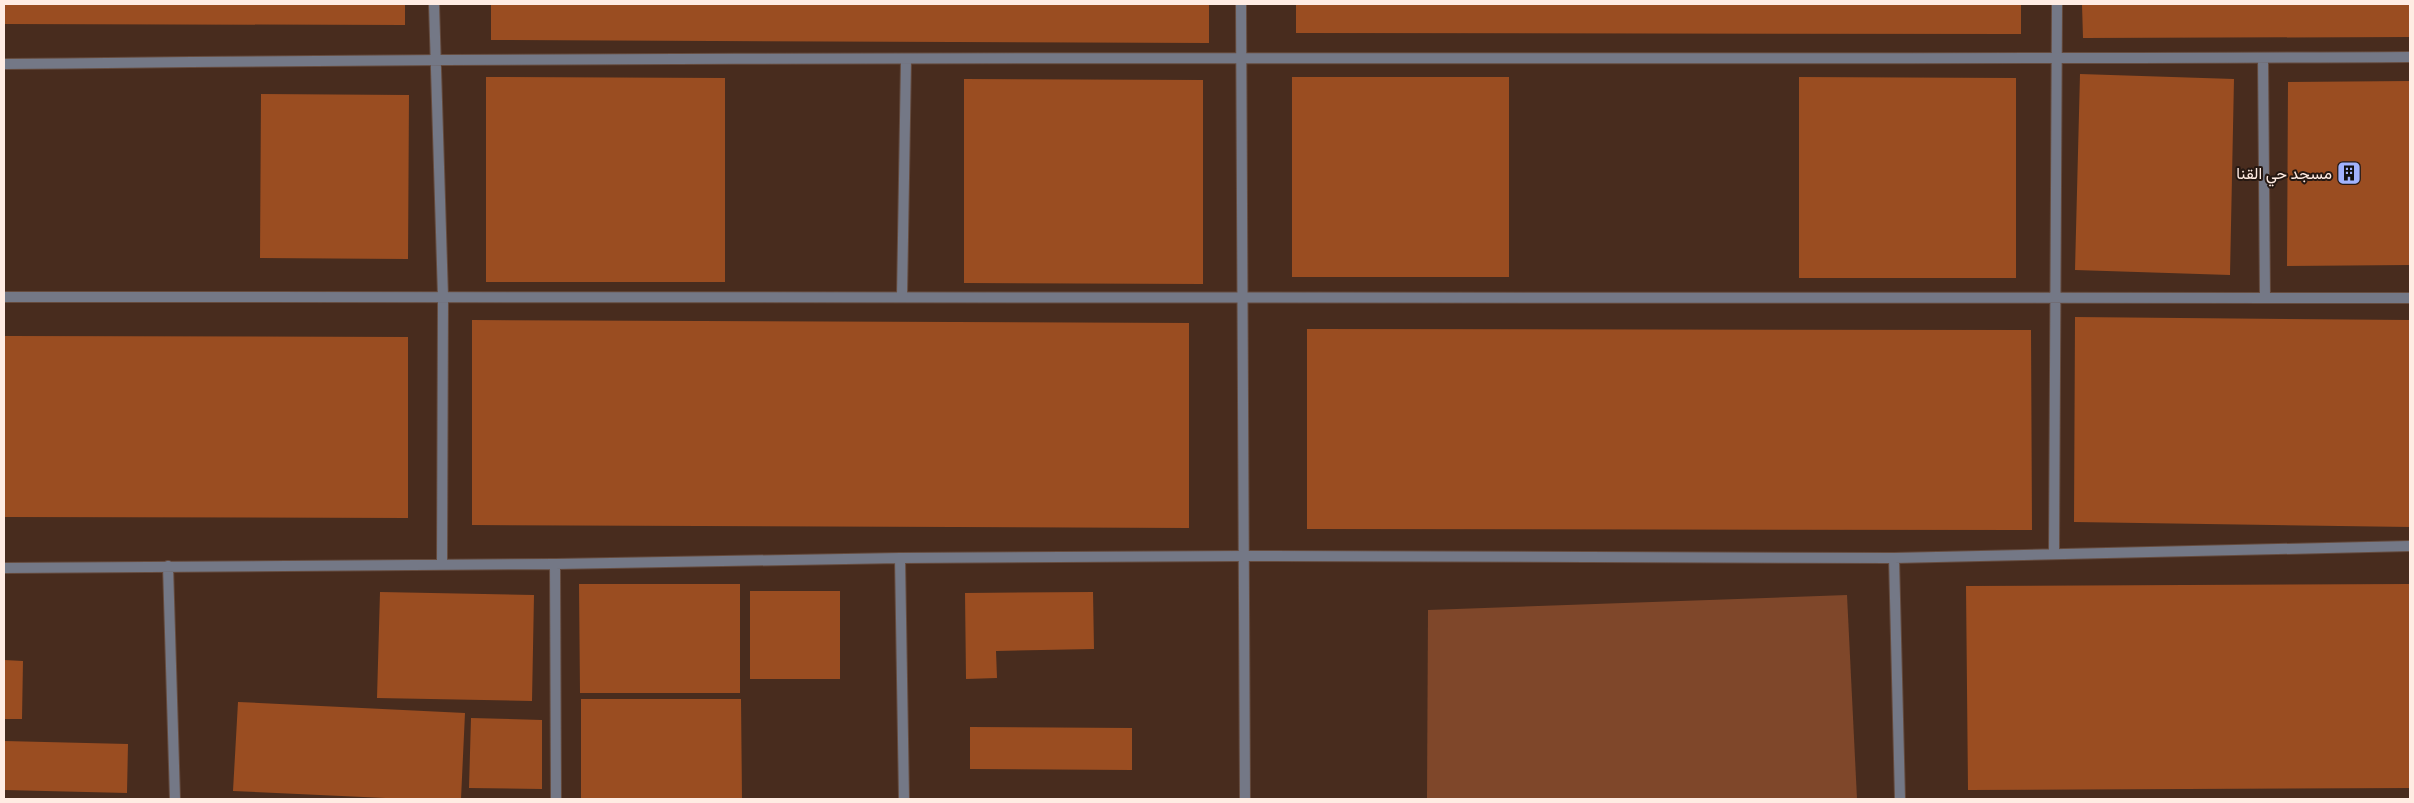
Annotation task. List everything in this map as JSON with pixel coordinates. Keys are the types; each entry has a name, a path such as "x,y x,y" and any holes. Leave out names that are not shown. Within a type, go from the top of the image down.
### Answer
{"street":[{"path":"434,4 434,59 443,297 442,565"},
{"path":"1241,4 1245,799"},
{"path":"2054,554 2057,4"},
{"path":"4,64 434,59 2410,57"},
{"path":"2263,58 2265,298"},
{"path":"902,297 906,60"},
{"path":"4,297 2410,298"},
{"path":"4,568 1243,556 1894,558 2410,546"},
{"path":"900,558 904,799"},
{"path":"1894,558 1900,799"},
{"path":"555,564 556,799"},
{"path":"168,566 175,799"}],"shaded area":[{"path":"1847,595 1857,799 1427,799 1428,610"}],"building":[{"path":"4,4 405,4 405,25 4,24"},
{"path":"491,4 1209,4 1209,43 491,40"},
{"path":"1296,4 2021,4 2021,34 1296,33"},
{"path":"2082,4 2410,4 2410,37 2083,38"},
{"path":"2080,74 2234,79 2230,275 2075,270"},
{"path":"486,77 725,78 725,282 486,282"},
{"path":"1292,77 1509,77 1509,277 1292,277"},
{"path":"1799,77 2016,78 2016,278 1799,278"},
{"path":"964,79 1203,80 1203,284 964,283"},
{"name":"مسجد حي القنا","path":"2410,81 2410,265 2287,266 2288,82"},
{"path":"261,94 409,95 408,259 260,258"},
{"path":"2075,317 2410,320 2410,527 2074,522"},
{"path":"472,320 1189,323 1189,528 472,525"},
{"path":"1307,329 2031,330 2032,530 1307,529"},
{"path":"4,336 408,337 408,518 4,517"},
{"path":"579,584 740,584 740,693 580,693"},
{"path":"2410,584 2410,788 1968,790 1966,586"},
{"path":"750,591 840,591 840,679 750,679"},
{"path":"380,592 534,595 532,701 377,698"},
{"path":"1093,592 1094,649 996,651 997,678 966,679 965,593"},
{"path":"4,660 23,661 22,719 4,719"},
{"path":"581,699 741,699 742,799 581,799"},
{"path":"238,702 465,713 461,799 407,799 233,791"},
{"path":"471,718 542,720 542,789 469,788"},
{"path":"970,727 1132,728 1132,770 970,769"},
{"path":"4,741 128,744 127,793 4,790"}],"place":[{"name":"مسجد حي القنا","path":"2349,173"}]}
